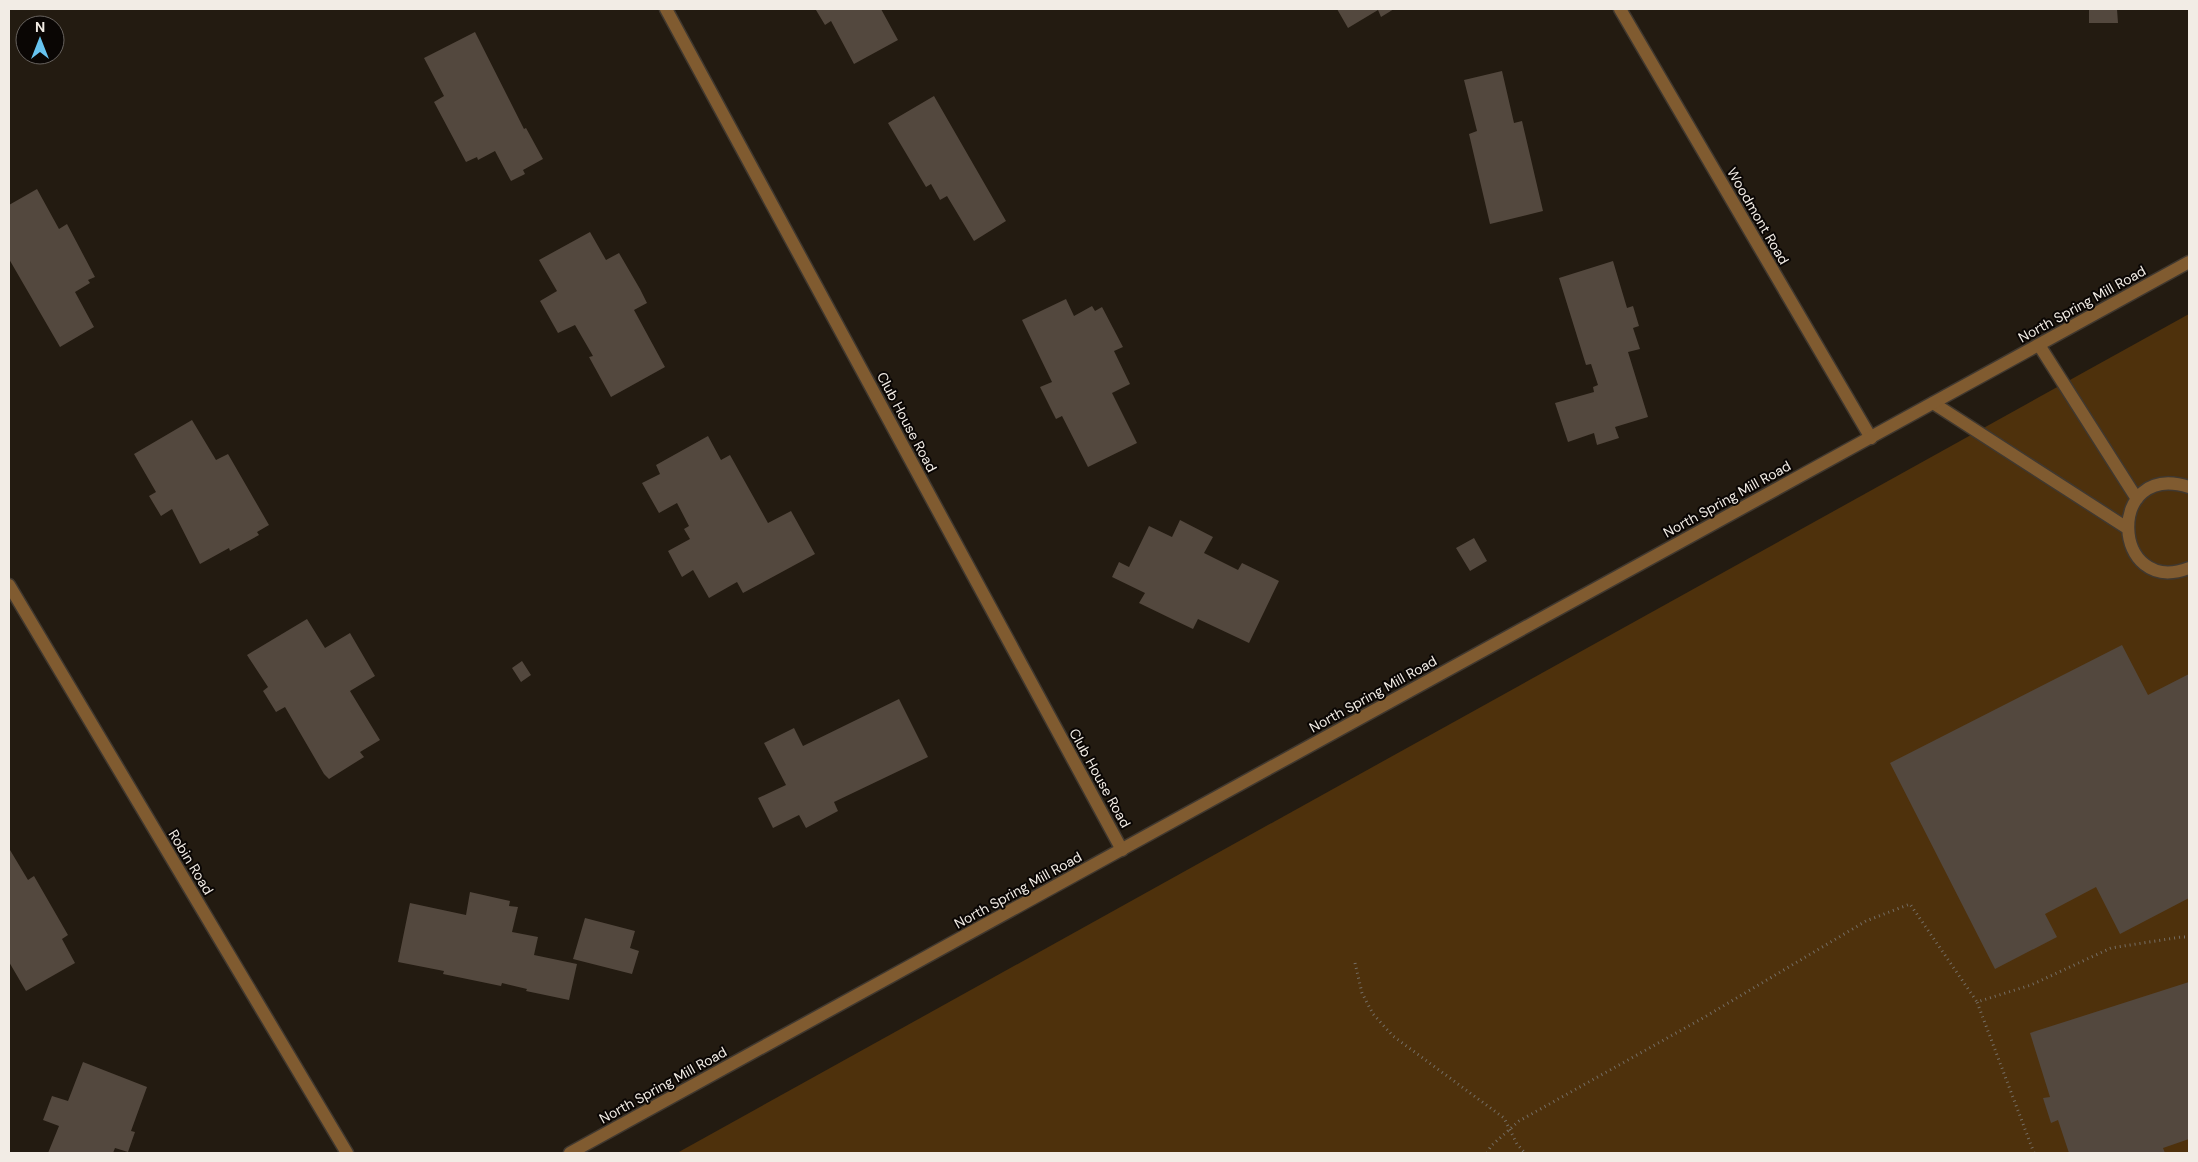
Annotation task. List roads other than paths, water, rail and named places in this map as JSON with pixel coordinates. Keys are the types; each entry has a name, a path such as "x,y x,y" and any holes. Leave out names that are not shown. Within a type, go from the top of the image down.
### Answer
{"street":[{"name":"Club House Road","path":"666,9 1122,850"},
{"name":"Woodmont Road","path":"1620,9 1871,438"},
{"name":"North Spring Mill Road","path":"570,1153 2189,262"},
{"path":"2039,345 2137,499"},
{"path":"1933,403 2127,528"},
{"path":"2189,487 2179,484 2164,484 2149,489 2137,499 2129,512 2127,528 2129,544 2137,557 2149,566 2164,572 2179,572 2189,568"},
{"name":"Robin Road","path":"9,585 347,1153"}]}
